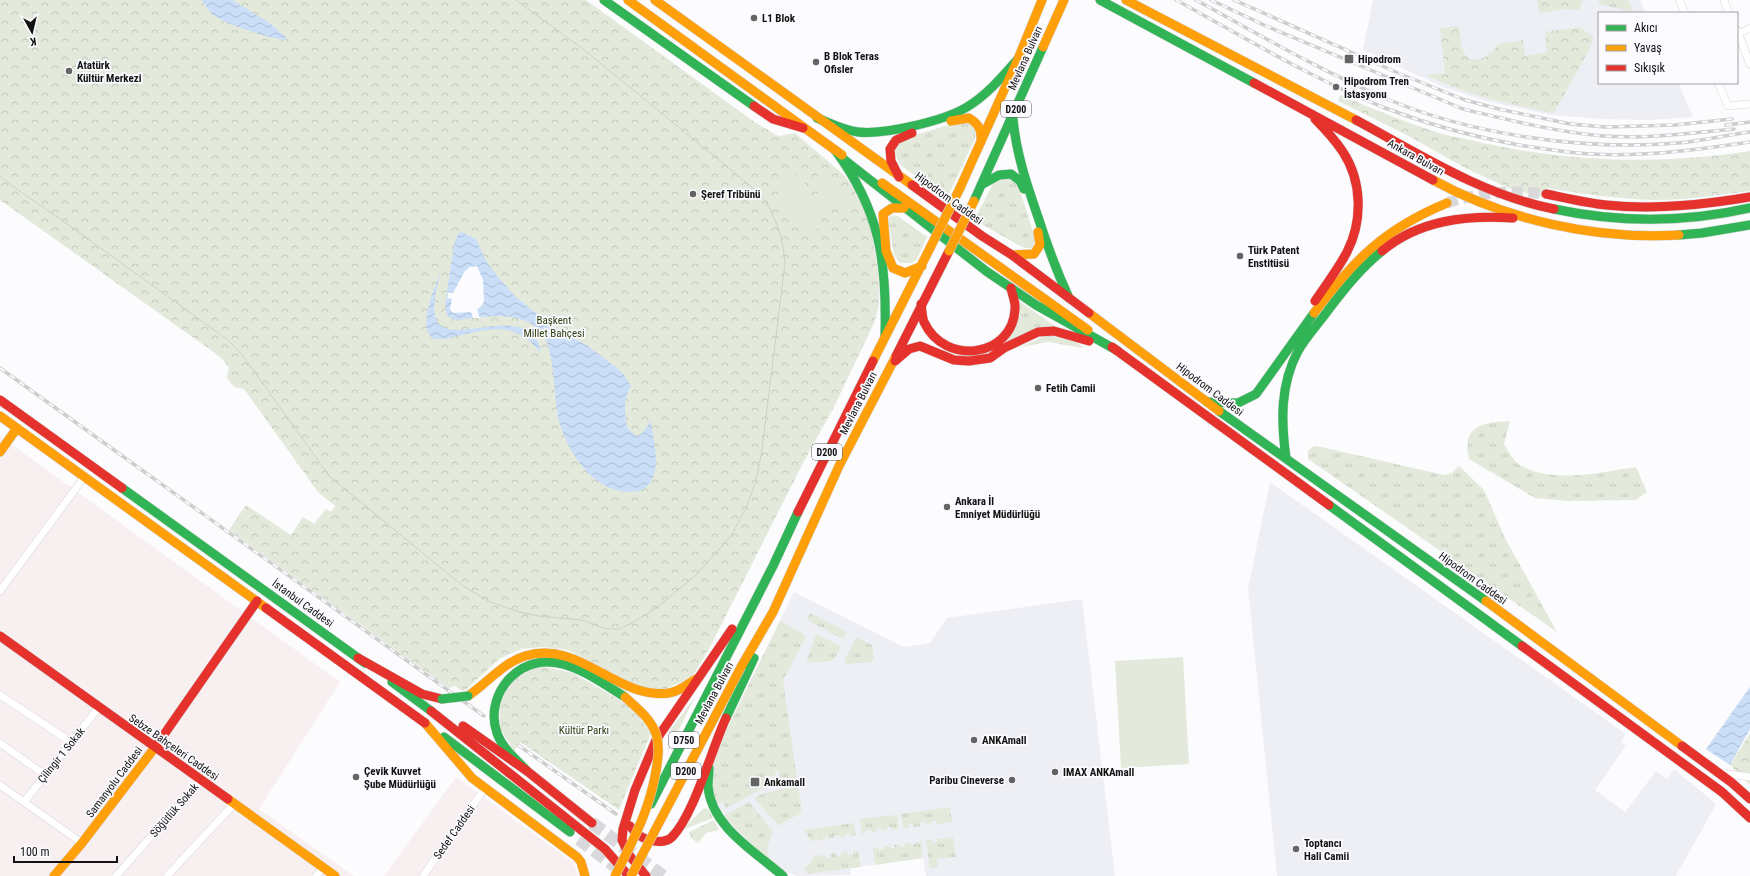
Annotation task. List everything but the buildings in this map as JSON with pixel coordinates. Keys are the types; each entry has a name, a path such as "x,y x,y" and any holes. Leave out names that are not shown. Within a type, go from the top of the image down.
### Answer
{"main road":[{"name":"Hipodrom Caddesi","path":"604,0 773,120 807,129"},
{"name":"Hipodrom Caddesi","path":"628,0 835,150 1058,306 1722,792 1750,818"},
{"name":"Hipodrom Caddesi","path":"655,0 899,177 1012,256 1206,402 1454,578 1718,772 1750,799"},
{"name":"Mevlana Bulvarı","path":"615,876 773,566 806,494 922,266 981,144 1042,0"},
{"name":"Mevlana Bulvarı","path":"630,876 740,667 773,612 839,466 920,304 974,201 1064,0"},
{"name":"Ankara Bulvarı","path":"1100,0 1306,110 1442,185 1490,206 1538,220 1593,231 1647,235 1702,233 1750,224"},
{"name":"Ankara Bulvarı","path":"1126,0 1371,128 1451,173 1485,188 1531,204 1585,215 1633,219 1696,218 1750,208"},
{"path":"817,118 848,130 868,133 886,131 943,118 959,112 977,101 996,84 1018,59"},
{"path":"1304,326 1315,300 1348,252 1356,230 1358,203 1355,180 1346,157 1332,136 1306,110"},
{"path":"1013,115 1014,136 1021,165 1052,261 1069,298"},
{"path":"899,177 893,166 890,152 893,141 898,137 960,118 969,118 980,126 982,131 981,144"},
{"path":"835,150 842,158 870,204 875,222 885,276 887,302 884,340"},
{"path":"842,158 904,208 1011,288 1037,305 1118,351"},
{"path":"981,185 995,176 1004,173 1012,174 1020,179 1040,239 1040,245 1034,254 1012,256"},
{"path":"1546,194 1606,204 1648,207 1694,205 1750,197"},
{"path":"1206,402 1237,405 1256,394 1304,326 1352,265 1374,244 1395,230 1428,210 1447,203"},
{"path":"904,208 892,208 884,214 883,224 890,262 894,268 905,273 922,266"},
{"path":"1286,458 1281,425 1284,395 1297,353 1337,298 1390,243 1419,228 1453,218 1486,216 1538,220"},
{"path":"920,304 924,321 939,342 952,350 971,353 996,344 1006,334 1014,321 1016,308 1015,297 1011,288"},
{"path":"890,366 906,350 915,346 920,346 954,360 982,360 1038,332 1054,331 1118,351"},
{"name":"İstanbul Caddesi","path":"0,400 430,711 453,719 527,771 592,823"},
{"path":"0,416 425,723 579,839"},
{"path":"0,452 17,428"},
{"path":"358,658 422,694 442,699 468,696 508,664 534,654 553,653 579,661 645,693 669,693 680,689 702,675 773,566"},
{"name":"Samanyolu Caddesi","path":"54,876 82,843 155,748 257,601"},
{"path":"630,806 628,823 631,829 639,835 655,841 664,842 671,839 688,809 714,744 773,612"},
{"name":"Sebze Bahçeleri Caddesi","path":"0,636 334,876"},
{"path":"527,771 507,749 497,734 494,725 496,703 500,690 515,672 532,664 552,662 585,674 624,697 648,720 653,728 658,742 658,763 643,820"},
{"name":"D750","path":"646,876 629,855 622,840 623,829 630,806 656,740 702,675"},
{"path":"430,711 605,849 630,876"},
{"path":"425,723 472,778 577,858 581,862 585,876"},
{"path":"714,744 708,780 715,808 726,826 737,838 783,876"}],"street":[{"path":"1679,0 1685,12"},
{"path":"1724,0 1730,12"},
{"path":"1750,28 1738,32 1750,64"},
{"path":"1718,84 1728,106 1750,104"},
{"path":"0,591 85,476"},
{"path":"0,695 71,742"},
{"name":"Çilingir 1 Sokak","path":"24,802 99,707"},
{"path":"0,743 45,775"},
{"path":"1718,772 1750,777"},
{"name":"Söğütlük Sokak","path":"116,876 201,780"},
{"path":"0,785 82,843"},
{"name":"Sedef Caddesi","path":"423,876 485,788"},
{"path":"166,876 234,804"},
{"path":"316,876 323,868"}],"shaded area":[{"path":"1373,0 1640,0 1646,12 1598,12 1598,84 1678,84 1693,117 1650,120 1601,119 1551,115 1486,101 1443,87 1363,50"},
{"path":"0,436 340,682 259,809 354,876 0,876"},
{"path":"1270,482 1626,734 1621,742 1626,746 1595,790 1625,812 1656,771 1667,779 1674,769 1716,804 1676,876 1277,876 1248,588"},
{"path":"794,592 904,647 930,643 947,618 1082,599 1115,876 926,876 923,858 850,868 851,875 797,876 786,872 736,832 717,803 725,733"},
{"path":"456,777 574,863 578,876 384,876"}],"green space":[{"name":"Başkent Millet Bahçesi","path":"0,0 586,0 756,123 778,136 795,133 844,175 867,206 878,270 879,304 875,321 834,407 803,463 710,647 696,671 687,680 664,689 640,687 568,650 544,647 521,649 499,659 463,691 455,686 449,688 229,530 246,505 291,535 303,517 314,524 326,509 331,512 335,506 318,492 244,389 234,387 227,378 229,367 219,356 0,200"},
{"path":"1537,0 1583,0 1579,10 1566,9 1539,13"},
{"path":"1599,0 1628,0 1633,12 1599,4"},
{"path":"1459,26 1462,48 1469,58 1474,60 1485,57 1495,49 1498,44 1523,40 1525,56 1547,52 1545,32 1579,27 1594,37 1587,54 1554,113 1504,103 1473,94 1457,89 1426,75 1445,73 1440,28"},
{"path":"1340,95 1439,133 1483,143 1549,154 1583,158 1650,160 1750,151 1750,191 1715,196 1655,200 1601,196 1547,188 1545,198 1509,188 1467,169 1407,135 1338,101"},
{"path":"961,121 976,127 975,139 947,198 900,165 893,148 902,139"},
{"path":"788,169 803,179 809,196 822,192 817,176 821,175 827,183 841,186 851,198 851,207 847,210 833,204 822,206 819,213 817,231 815,234 803,234 795,219 780,211 775,206 774,201 782,186 780,172"},
{"path":"1008,178 1018,184 1035,238 1033,248 1025,248 1020,246 974,220 994,182"},
{"path":"892,215 898,216 927,237 917,259 912,263 900,263 894,255 888,218"},
{"path":"1019,301 1055,326 1007,342"},
{"path":"1047,335 1075,341 1084,348 1048,342 1020,347"},
{"path":"1510,421 1504,444 1518,464 1531,470 1546,474 1561,475 1592,474 1636,467 1647,492 1636,500 1568,501 1535,498 1469,459 1467,448 1468,439 1476,428 1491,423"},
{"path":"1317,446 1444,475 1452,473 1459,466 1484,490 1505,538 1557,632 1308,459 1308,451 1312,447"},
{"path":"810,613 845,631 846,633 843,639 807,620"},
{"path":"780,621 801,632 806,637 783,680 797,780 780,782 778,770 775,770 776,774 764,783 764,788 725,809 724,802 717,803 713,791 712,767 725,733"},
{"path":"816,634 841,646 833,661 806,663"},
{"path":"856,638 859,638 872,645 874,658 871,662 847,664 844,661"},
{"path":"1183,657 1189,764 1121,768 1115,661"},
{"name":"Kültür Parkı","path":"539,666 573,673 623,702 638,716 651,733 619,810 520,742 514,751 500,728 500,704 511,681"},
{"path":"695,697 668,752 669,731"},
{"path":"1750,733 1750,785 1730,765"},
{"path":"798,785 802,813 785,821 779,826 754,798 764,793"},
{"path":"749,802 773,831 767,847 770,861 723,816"},
{"path":"950,807 952,822 936,824 936,821 931,822 931,825 925,825 925,822 920,823 920,826 914,827 913,824 909,824 909,828 903,828 901,814"},
{"path":"704,808 708,809 713,818 685,829 684,828"},
{"path":"897,815 899,829 892,830 892,827 887,827 887,830 882,831 881,828 876,828 877,832 872,832 871,829 866,830 866,833 862,834 860,819"},
{"path":"714,820 719,830 706,833 698,843 691,838 689,832"},
{"path":"854,823 856,835 850,836 850,833 845,834 845,837 834,835 834,838 828,839 828,836 823,837 823,840 811,841 804,830"},
{"path":"953,837 956,857 937,859 938,867 930,869 926,840 932,839 933,843 937,842 937,839"},
{"path":"921,841 923,858 875,865 873,848 879,847 879,850 884,849 884,846 889,846 890,848 895,848 894,845 900,844 900,847 905,846 905,843 911,843 912,845"},
{"path":"853,851 858,851 861,867 807,874 804,868 812,861 814,856 825,855 826,858 831,857 830,854 836,853 836,856 841,856 841,853 847,852 848,855 853,854"}],"water":[{"path":"202,0 232,0 267,21 287,38 285,40 268,36 225,22 211,13"},
{"path":"462,232 476,239 486,261 516,297 552,326 586,345 622,372 631,386 625,401 628,429 637,436 641,434 651,421 656,452 656,467 651,481 645,488 640,491 630,492 617,490 606,486 595,479 577,460 564,437 560,425 549,349 545,338 532,324 512,317 491,316 459,320 452,319 447,315 445,306 454,244 458,234"},
{"path":"441,270 435,296 434,309 437,321 445,328 458,330 491,326 508,326 523,328 535,337 541,353 531,343 513,331 493,329 444,339 432,338 428,332 426,324 427,315"},
{"path":"1750,687 1750,729 1730,765 1706,749"}],"pier":[{"path":"477,266 483,280 484,300 483,304 477,310 480,318 473,318 471,312 453,313 450,309 452,299 447,298 448,293 453,293 465,271 470,267"}],"tunnel":[{"path":"1447,203 1483,194 1508,192 1546,194"},
{"path":"592,823 663,876"},
{"path":"579,839 619,869"}],"tram line":[{"path":"0,176 228,340 243,356 330,477 463,586 490,602 519,612 539,616 582,620 606,629 619,629 656,608 697,574 731,536 746,508 756,481 762,450 785,263 784,253 777,225 769,208 758,192 583,49 516,0"}],"railway":[{"path":"1176,0 1305,71 1358,97 1407,116 1475,136 1544,149 1614,155 1682,151 1750,142"},
{"path":"1196,0 1290,52 1362,88 1420,112 1492,131 1530,138 1605,145 1678,143 1750,132"},
{"path":"1211,0 1266,26 1463,109 1550,129 1603,136 1652,136 1734,129"},
{"path":"1234,0 1398,73 1465,100 1499,109 1570,124 1605,127 1675,125 1732,119"},
{"path":"1726,125 1750,122"},
{"path":"0,368 484,716"},
{"path":"518,745 616,814"}],"traffic: fast":[{"path":"604,0 754,106"},
{"path":"1100,0 1254,83"},
{"path":"974,201 1043,47"},
{"path":"817,118 842,128 858,132 898,129 929,122 967,107 994,85 1018,59"},
{"path":"1013,119 1019,157 1026,181 1060,278 1069,298"},
{"path":"835,150 850,172 862,194 878,238 884,284 885,335"},
{"path":"842,158 986,271 1036,305 1118,351"},
{"path":"981,185 999,175 1011,174 1020,181 1024,189"},
{"path":"1554,209 1603,217 1628,219 1676,219 1725,213 1750,208"},
{"path":"1679,235 1702,233 1750,225"},
{"path":"1286,458 1283,430 1283,403 1288,377 1298,351 1347,286 1360,271 1382,251"},
{"path":"1207,402 1238,403 1256,394 1314,313"},
{"path":"1219,411 1486,601"},
{"path":"122,488 365,663"},
{"path":"1329,505 1522,646"},
{"path":"651,804 773,566 798,512"},
{"path":"726,718 754,658"},
{"path":"527,771 502,744 497,733 494,720 498,696 504,685 523,668 534,664 547,662 568,666 588,674 625,697"},
{"path":"392,682 431,711"},
{"path":"442,699 468,696"},
{"path":"444,737 570,832"},
{"path":"709,768 708,786 711,801 717,814 736,837 783,876"}],"traffic: slow":[{"path":"628,0 842,155"},
{"path":"655,0 912,185"},
{"path":"960,188 1018,59 1042,0"},
{"path":"1043,47 1064,0"},
{"path":"1126,0 1356,120"},
{"path":"951,121 969,118 972,120 979,128 981,142"},
{"path":"1433,180 1461,194 1491,206 1552,224 1616,234 1648,236 1679,235"},
{"path":"882,183 1088,330"},
{"path":"930,248 960,188"},
{"path":"949,251 974,201"},
{"path":"1314,313 1343,277 1372,248 1405,224 1447,203"},
{"path":"904,208 892,208 883,214 886,251 893,268 905,273 922,266"},
{"path":"1012,255 1034,254 1040,245 1038,232"},
{"path":"873,361 930,248"},
{"path":"1089,313 1219,411"},
{"path":"741,667 773,612 839,466 896,356"},
{"path":"0,416 266,608"},
{"path":"0,452 17,428"},
{"path":"1486,601 1682,746"},
{"path":"468,696 509,663 525,656 545,653 563,656 581,662 632,688 650,693 673,692 683,688 696,679"},
{"path":"631,876 741,667"},
{"path":"615,876 645,813 653,786 658,752 656,734 651,723 625,697"},
{"path":"425,723 472,778 577,857 581,862 585,876"},
{"path":"54,876 82,843 156,746"},
{"path":"228,799 335,876"}],"traffic: jam":[{"path":"1254,83 1433,180"},
{"path":"754,106 773,119 803,128"},
{"path":"1315,119 1337,143 1349,163 1357,188 1358,201 1356,227 1347,252 1340,265 1315,301"},
{"path":"1356,120 1476,184 1527,203 1554,209"},
{"path":"899,177 891,161 890,149 896,140 912,133"},
{"path":"912,185 982,236 1012,255 1089,313"},
{"path":"1546,194 1598,204 1642,207 1678,206 1750,197"},
{"path":"1382,251 1411,232 1427,226 1461,219 1495,217 1513,218"},
{"path":"896,356 949,251"},
{"path":"921,304 924,322 934,336 947,346 961,350 977,350 991,346 1003,338 1011,325 1015,309 1011,288"},
{"path":"895,361 909,349 920,346 954,360 969,361 990,358 1004,348 1038,332 1054,331 1089,341"},
{"path":"1112,347 1329,505"},
{"path":"798,512 873,361"},
{"path":"0,400 122,488"},
{"path":"156,746 257,601"},
{"path":"266,608 425,723"},
{"path":"646,876 629,855 622,840 623,829 635,790 656,740 732,629"},
{"path":"0,636 228,799"},
{"path":"1522,646 1722,792 1750,818"},
{"path":"358,658 422,694 442,699"},
{"path":"431,711 605,849 627,874"},
{"path":"630,826 638,835 649,840 661,842 672,837 680,827 695,798 726,718"},
{"path":"463,726 527,771 592,823"},
{"path":"1682,746 1731,782 1750,799"}],"place":[{"name":"L1 Blok","path":"754,18"},
{"name":"Hipodrom","path":"1349,59"},
{"name":"B Blok Teras Ofisler","path":"816,62"},
{"name":"Atatürk Kültür Merkezi","path":"69,71"},
{"name":"Hipodrom Tren İstasyonu","path":"1336,87"},
{"name":"Şeref Tribünü","path":"693,194"},
{"name":"Türk Patent Enstitüsü","path":"1240,256"},
{"name":"Fetih Camii","path":"1038,388"},
{"name":"Ankara İl Emniyet Müdürlüğü","path":"947,507"},
{"name":"ANKAmall","path":"974,740"},
{"name":"IMAX ANKAmall","path":"1055,772"},
{"name":"Çevik Kuvvet Şube Müdürlüğü","path":"356,777"},
{"name":"Paribu Cineverse","path":"1012,780"},
{"name":"Ankamall","path":"755,782"},
{"name":"Toptancı Hali Camii","path":"1296,849"}]}
